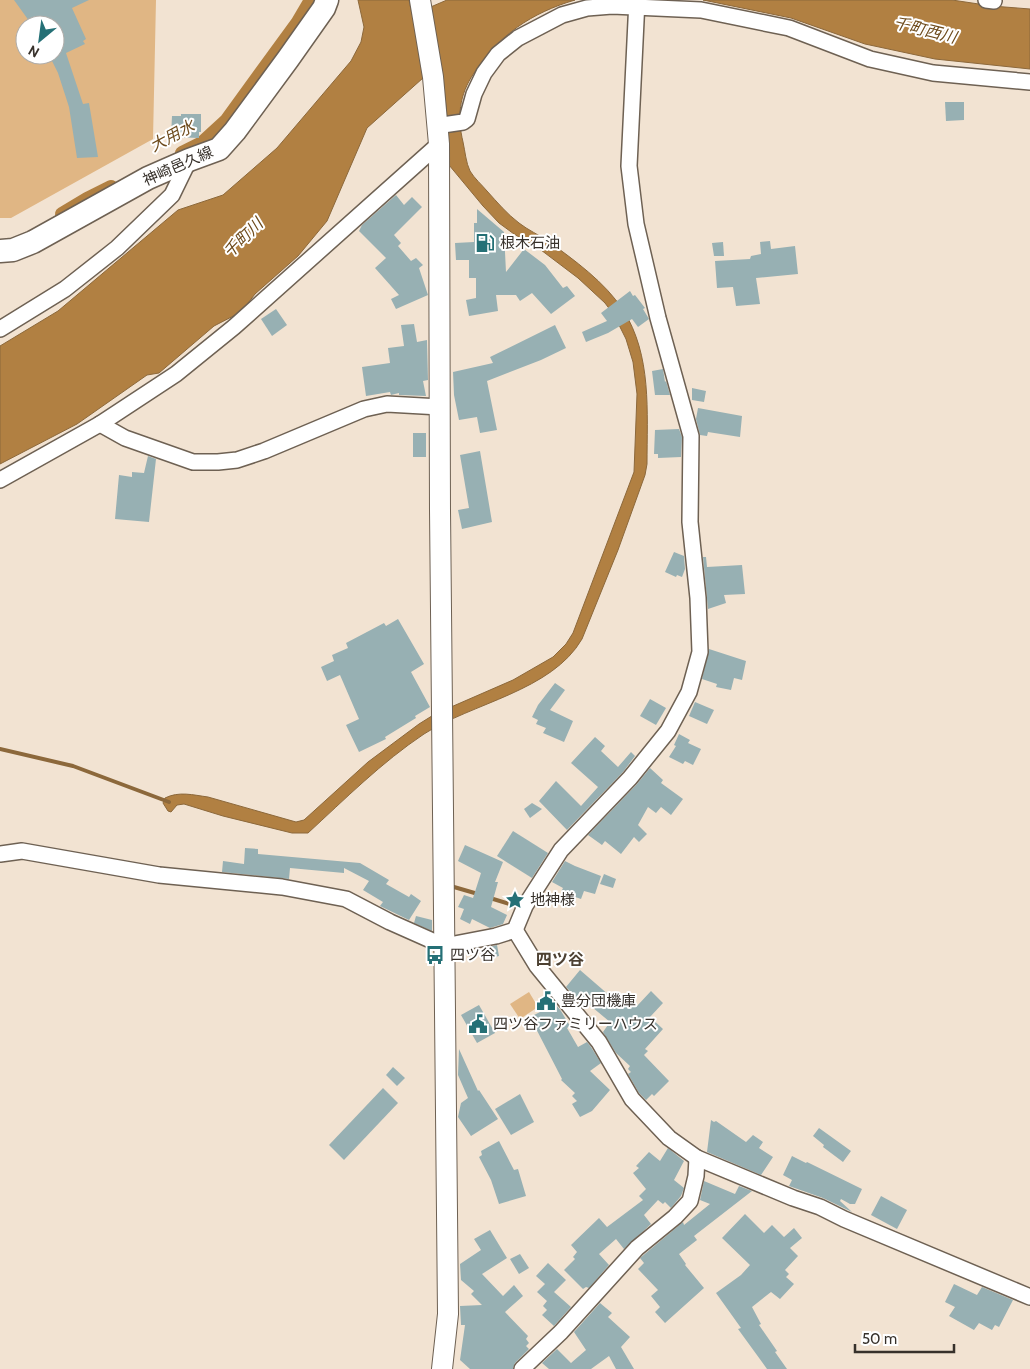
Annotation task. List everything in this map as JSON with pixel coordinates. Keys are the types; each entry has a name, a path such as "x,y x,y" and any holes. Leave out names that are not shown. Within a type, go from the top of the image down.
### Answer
{"main road":[{"name":"神崎邑久線","path":"0,252 13,250 33,242 148,178 219,149 235,131 288,59 324,8 327,0"}],"street":[{"path":"422,3 439,132 442,736 448,1314 442,1369"},
{"path":"0,854 22,851 159,875 282,887 346,899 390,922 444,946 496,936 515,930 525,906 561,850 630,778 668,730 689,692 700,652 698,598 690,522 691,436 658,318 636,224 629,166 637,3"},
{"path":"0,480 100,424 176,374 234,327 439,132 467,119 474,94 484,73 498,54 518,38 562,15 587,8 637,3 701,10 789,28 870,59 933,72 1030,82"},
{"path":"0,329 65,288 117,248 172,195 189,160"},
{"path":"100,424 125,438 192,462 218,462 237,460 264,451 364,409 386,404 440,408"},
{"path":"515,930 537,966 599,1042 632,1099 669,1138 697,1158 1030,1297"},
{"path":"522,1369 560,1332 637,1248 675,1217 690,1201 696,1176 697,1158"}],"shaded area":[{"path":"0,0 156,0 153,139 11,218 0,218"},
{"path":"529,992 538,1007 520,1019 510,1004"}],"water":[{"name":"千町川","path":"358,0 409,0 412,15 447,0 575,0 559,5 530,19 517,27 494,47 474,73 465,90 460,115 461,133 470,171 498,204 519,223 548,241 588,272 607,290 623,310 639,346 646,384 647,464 645,475 618,550 582,639 569,657 531,684 443,723 424,734 379,769 308,833 292,833 184,804 177,805 171,812 168,811 163,803 165,798 181,794 208,797 296,822 304,820 368,762 419,724 435,714 513,680 553,657 566,644 573,633 634,472 637,394 633,362 626,339 614,315 605,303 578,278 541,250 499,223 449,165 447,116 442,68 423,78 367,128 327,221 298,256 255,294 241,312 214,326 159,373 147,375 77,424 0,464 0,346 58,311 178,210 223,195 277,148 351,61 361,42 364,27"},
{"name":"千町西川","path":"703,0 952,0 1030,9 1030,69 935,59 865,44 791,18"}],"building":[{"path":"14,0 89,0 72,8 86,39 83,41 85,44 66,53 83,104 89,103 98,157 77,158 69,107 54,65 65,65 65,15 25,15"},
{"path":"945,102 964,102 964,120 946,121"},
{"path":"181,114 201,114 199,138 171,137 172,116 181,116"},
{"path":"396,195 404,205 412,197 422,207 394,235 401,243 398,246 411,261 416,258 423,265 419,268 428,295 396,309 391,299 399,295 375,268 386,258 359,231 362,225"},
{"name":"根木石油","path":"477,209 504,232 506,272 524,249 545,265 563,288 567,286 575,296 551,314 532,293 520,301 516,295 496,295 498,311 469,316 466,300 476,298 476,278 469,278 469,260 456,260 455,243 474,242 474,223 477,223"},
{"path":"770,241 771,249 795,246 798,274 756,278 760,304 736,306 733,287 717,288 715,261 750,259 751,256 761,254 760,242"},
{"path":"723,242 724,256 714,256 712,243"},
{"path":"630,291 645,308 643,309 649,319 638,327 632,319 608,333 586,342 582,332 607,321 601,313"},
{"path":"276,309 287,325 272,336 261,319"},
{"path":"414,324 417,342 427,340 428,380 423,381 426,396 399,395 399,393 391,395 390,392 366,396 362,367 390,363 388,348 404,346 401,325"},
{"path":"555,325 566,348 487,381 497,430 480,433 477,417 459,420 454,395 453,372 493,363 490,357"},
{"path":"663,369 670,395 655,395 652,371"},
{"path":"692,388 706,391 704,402 692,400"},
{"path":"698,408 742,416 740,437 708,432 707,436 700,435 696,419"},
{"path":"679,429 682,437 681,457 658,458 658,454 654,454 655,430"},
{"path":"413,433 426,433 426,457 413,457"},
{"path":"480,451 492,522 462,529 458,510 469,508 460,455"},
{"path":"148,456 156,459 149,522 115,519 119,475 132,477 132,472 144,473"},
{"path":"674,552 684,556 685,569 682,577 677,575 676,577 665,572"},
{"path":"703,557 706,557 707,567 742,565 745,594 724,595 726,603 708,609"},
{"path":"398,619 424,664 411,672 430,707 385,737 386,739 359,752 346,725 359,719 340,675 327,681 321,667 334,661 332,655 348,648 346,643 384,623 386,626"},
{"path":"709,649 746,661 742,680 734,678 731,690 716,687 717,684 702,679"},
{"path":"555,683 565,690 550,710 573,721 564,742 543,733 546,728 536,724 538,720 532,717 538,705"},
{"path":"650,699 666,708 656,725 640,716"},
{"path":"695,702 714,710 707,724 689,716"},
{"path":"679,734 690,740 688,743 701,749 693,765 685,761 683,764 669,757 676,746 674,745"},
{"path":"595,737 605,746 601,751 618,767 631,752 635,756 623,772 567,830 539,801 556,781 581,806 598,787 571,763"},
{"path":"650,768 663,780 661,783 683,799 671,815 661,807 656,813 648,807 638,825 647,834 639,842 634,837 621,854 605,841 602,845 588,835 637,784"},
{"path":"532,803 542,809 530,818 524,809"},
{"path":"513,831 548,853 532,878 497,856"},
{"path":"465,845 503,862 495,882 498,882 491,907 507,915 503,924 490,928 472,919 470,924 460,919 464,909 458,907 464,895 473,898 481,873 458,861"},
{"path":"245,848 258,849 258,854 360,863 389,880 386,884 409,897 411,894 421,901 409,920 380,906 383,902 363,890 369,881 344,868 344,873 290,868 289,879 222,872 223,861 244,864"},
{"path":"565,861 601,876 595,894 584,891 581,899 561,892 563,888 552,882"},
{"path":"604,874 616,879 613,888 600,884"},
{"path":"416,916 432,920 432,931 414,923"},
{"path":"497,945 499,956 488,959 485,948"},
{"path":"580,970 617,1002 624,995 637,1006 651,991 663,1003 650,1017 663,1029 645,1049 648,1051 644,1055 669,1081 654,1096 652,1094 646,1100 639,1093 628,1074 631,1072 628,1069 630,1066 616,1053 603,1032 610,1022 586,1002 583,1005 566,987"},
{"path":"548,995 570,1026 567,1028 578,1047 587,1042 591,1047 601,1063 590,1071 610,1090 592,1111 580,1117 572,1104 577,1101 572,1096 575,1093 561,1080 530,1017 544,1010 538,1001"},
{"name":"四ツ谷ファミリーハウス","path":"479,1005 495,1033 477,1043 461,1015"},
{"path":"459,1049 478,1091 498,1119 471,1136 458,1117 461,1103 468,1098 458,1075"},
{"path":"393,1067 405,1078 397,1086 386,1075"},
{"path":"383,1088 398,1103 344,1160 329,1145"},
{"path":"520,1094 534,1122 511,1135 495,1109"},
{"path":"711,1120 716,1121 746,1142 753,1135 763,1142 759,1148 773,1157 761,1175 707,1152"},
{"path":"819,1128 851,1151 843,1162 823,1147 824,1145 813,1136"},
{"path":"499,1141 514,1170 518,1169 526,1196 499,1204 491,1180 479,1157 482,1155 481,1151"},
{"path":"668,1148 684,1161 674,1180 684,1188 681,1196 671,1208 665,1202 663,1204 658,1200 644,1215 651,1224 624,1249 616,1239 599,1254 609,1265 589,1288 583,1289 564,1270 575,1259 573,1257 577,1252 571,1245 599,1218 607,1227 643,1200 639,1196 646,1189 633,1173 639,1168 636,1166 649,1152 660,1161"},
{"path":"792,1156 862,1189 855,1204 850,1204 841,1199 840,1201 852,1212 823,1198 789,1186 792,1180 783,1175"},
{"path":"704,1181 735,1194 739,1186 752,1191 694,1236 697,1240 679,1254 685,1265 704,1288 665,1323 655,1312 660,1307 651,1296 658,1290 638,1269 644,1263 640,1258 683,1222 684,1225 710,1204 700,1200"},
{"path":"881,1196 907,1210 897,1229 871,1215"},
{"path":"745,1214 764,1233 772,1225 784,1237 794,1228 802,1238 790,1248 798,1256 785,1270 789,1274 786,1277 794,1284 780,1299 771,1292 752,1307 761,1324 759,1325 787,1369 767,1369 738,1329 741,1328 716,1293 741,1275 750,1265 722,1238"},
{"path":"490,1230 507,1258 482,1274 503,1296 514,1285 523,1296 505,1312 528,1336 526,1339 529,1343 526,1346 529,1349 515,1363 513,1369 470,1369 460,1360 465,1325 461,1325 460,1306 482,1305 471,1294 474,1291 461,1280 460,1264 481,1250 474,1239"},
{"path":"520,1254 529,1268 519,1274 510,1259"},
{"path":"548,1263 566,1280 554,1292 571,1307 554,1326 542,1315 547,1310 543,1306 547,1301 537,1292 545,1284 536,1276"},
{"path":"954,1284 977,1295 982,1287 1013,1300 999,1327 995,1325 992,1330 979,1323 974,1330 949,1316 955,1307 945,1302"},
{"path":"600,1303 612,1313 608,1317 630,1337 621,1347 634,1369 616,1369 609,1356 591,1369 549,1369 542,1363 557,1349 571,1363 586,1350 574,1332"}],"waterway":[{"name":"大用水","path":"182,153 202,143 226,121 298,22 311,0"},
{"name":"大用水","path":"62,214 111,187"},
{"path":"0,749 73,766 169,802"},
{"path":"454,887 478,894"},
{"path":"490,898 516,906"}],"place":[{"name":"根木石油","path":"485,243"},
{"name":"地神様","path":"515,900"},
{"name":"四ツ谷","path":"435,955"},
{"name":"豊分団機庫","path":"546,1001"},
{"name":"四ツ谷ファミリーハウス","path":"478,1024"}],"district":[{"name":"四ツ谷","path":"560,959"}]}
